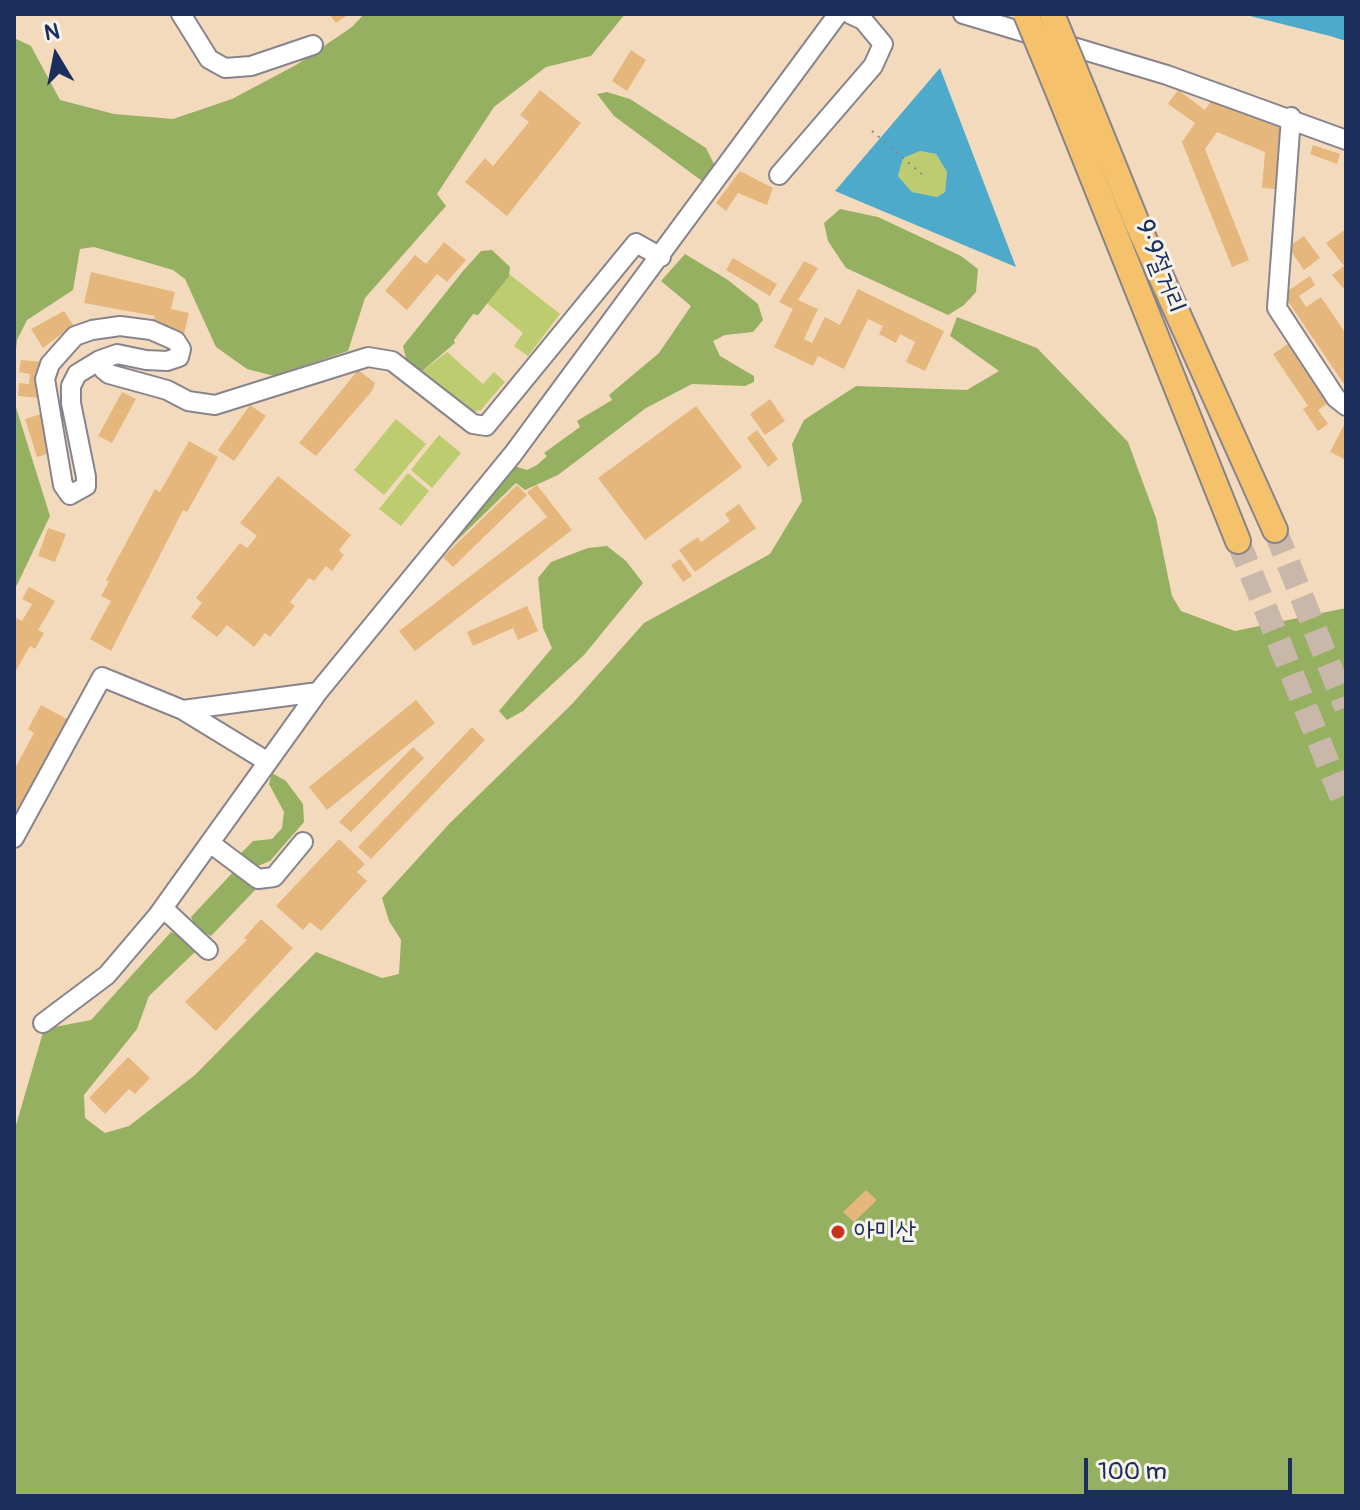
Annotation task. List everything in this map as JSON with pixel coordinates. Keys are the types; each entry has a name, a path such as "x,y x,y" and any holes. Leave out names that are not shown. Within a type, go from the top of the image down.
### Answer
{"highway":[{"name":"9·9절거리","path":"1026,14 1073,96 1137,223 1275,530"},
{"name":"9·9절거리","path":"1052,14 1073,96 1238,541"}],"street":[{"path":"181,14 209,59 225,68 251,66 313,45"},
{"path":"43,1023 107,975 163,908 318,692 513,454 838,14"},
{"path":"779,175 873,66 883,44 863,20 850,14"},
{"path":"963,14 1167,75 1291,117 1346,140"},
{"path":"1291,117 1277,308 1336,398 1346,406"},
{"path":"100,360 109,374 167,390 188,401 215,405 368,357 392,361 473,424 486,426 636,243 661,257"},
{"path":"120,326 151,330 176,341 181,349 179,357 167,361 117,354 100,360 77,374 71,386 73,418 86,486 70,495 63,485 49,417 45,379 50,364 75,336 120,326"},
{"path":"14,838 102,677 183,710 268,762"},
{"path":"183,710 318,692"},
{"path":"210,843 258,879 274,877 303,842"},
{"path":"163,908 208,950"}],"path":[{"path":"872,131 925,177"}],"green space":[{"path":"364,14 625,14 591,56 546,67 494,107 437,194 446,206 365,298 348,351 274,376 247,369 216,347 185,279 173,270 94,247 80,249 73,290 27,320 17,340 14,370 14,38 31,46 60,100 114,114 173,119 232,99 296,65 352,27"},
{"path":"607,92 630,99 706,148 714,164 702,181 614,116 597,94"},
{"path":"920,151 936,154 947,172 945,192 937,197 912,192 898,176 903,158"},
{"path":"840,209 878,217 961,256 978,269 976,292 964,305 948,315 846,268 828,241 824,223"},
{"path":"492,250 510,267 509,276 478,315 473,314 454,340 455,343 421,372 407,362 403,346 481,251"},
{"path":"685,254 728,280 758,304 763,320 753,332 725,335 713,341 720,356 754,376 754,382 745,386 692,384 646,408 558,475 525,490 516,483 441,556 387,624 384,619 511,465 527,470 537,465 547,456 544,453 580,427 577,421 612,400 609,395 659,353 691,306 661,281"},
{"path":"509,274 560,314 528,356 514,346 523,333 487,303"},
{"path":"957,317 1037,348 1128,442 1156,518 1172,596 1181,611 1235,631 1346,608 1346,1496 14,1496 14,1132 44,1029 91,1020 171,932 182,937 195,952 149,996 137,1029 84,1095 85,1118 105,1133 129,1126 195,1075 316,952 382,978 399,974 401,940 389,921 382,898 449,824 572,704 644,623 770,554 802,501 792,444 804,420 856,386 967,390 999,371 950,336"},
{"path":"447,352 483,384 494,372 505,382 481,410 470,412 421,372"},
{"path":"14,401 50,516 14,591"},
{"path":"396,419 426,444 384,495 354,470"},
{"path":"439,435 461,453 432,488 411,470"},
{"path":"408,473 429,491 401,526 379,509"},
{"path":"607,546 626,561 643,583 584,655 523,711 507,720 499,711 552,648 543,628 538,578 551,562 588,548"},
{"path":"272,773 286,781 303,804 304,822 270,861 253,868 238,856 253,841 272,839 282,828 284,812 269,784"},
{"path":"236,869 257,888 211,936 196,929 191,917"}],"water":[{"path":"1242,14 1346,14 1346,41 1330,36"},
{"path":"940,68 1016,267 835,191","holes":["920,151 936,154 947,172 945,192 937,197 912,192 898,176 903,158"]}],"building":[{"path":"329,14 349,14 336,23"},
{"path":"631,50 646,60 627,91 612,81"},
{"path":"540,90 581,123 507,216 465,182 485,158 493,166 529,122 520,115"},
{"path":"1178,90 1205,110 1213,98 1281,126 1275,189 1262,188 1265,152 1217,132 1205,149 1249,260 1232,267 1182,142 1195,123 1168,104"},
{"path":"1313,145 1340,154 1337,164 1310,154"},
{"path":"740,171 773,188 767,205 738,193 726,211 716,203"},
{"path":"1346,229 1346,286 1343,288 1332,275 1344,266 1326,243"},
{"path":"1304,236 1320,258 1304,270 1288,247"},
{"path":"444,242 466,260 447,282 437,274 407,310 385,291 415,255 426,264"},
{"path":"733,258 777,284 770,296 726,270"},
{"path":"804,261 818,268 798,300 818,309 804,339 812,343 825,317 840,325 858,289 944,331 925,371 906,362 915,342 900,334 896,343 879,334 883,326 868,319 844,369 818,356 813,366 774,347 793,309 779,302"},
{"path":"91,272 175,292 171,309 189,313 184,334 153,327 155,316 84,303"},
{"path":"1310,276 1315,285 1299,296 1306,307 1321,297 1346,334 1346,387 1283,294"},
{"path":"64,311 73,325 43,348 31,329"},
{"path":"1291,342 1331,401 1318,410 1328,424 1318,431 1303,409 1308,406 1273,354"},
{"path":"21,360 43,362 41,398 18,396 19,383 29,384 30,374 19,372"},
{"path":"358,370 375,383 372,391 316,456 299,443"},
{"path":"122,392 136,399 112,443 98,436"},
{"path":"770,399 785,421 765,435 750,414"},
{"path":"250,405 266,416 234,461 218,450"},
{"path":"696,406 742,467 645,540 598,478"},
{"path":"41,414 53,452 37,457 25,419"},
{"path":"1346,421 1346,460 1330,452"},
{"path":"757,430 778,459 768,467 747,438"},
{"path":"189,441 218,457 187,512 183,510 111,651 90,639 111,601 101,596 109,582 106,580 155,489 160,492"},
{"path":"278,476 351,535 339,550 344,555 332,571 326,566 314,581 309,578 290,602 295,606 270,637 265,633 254,647 227,625 217,637 191,617 202,603 196,598 240,543 247,548 257,536 240,523"},
{"path":"517,485 527,495 453,567 443,557"},
{"path":"537,485 572,530 415,651 399,631 547,517 527,492"},
{"path":"739,504 756,528 695,572 679,550 698,537 701,542 730,521 725,514"},
{"path":"48,528 66,534 55,562 38,556"},
{"path":"680,559 692,576 683,582 671,565"},
{"path":"29,587 55,601 38,630 44,633 35,649 30,646 14,674 14,621 16,618 22,621 32,604 22,599"},
{"path":"527,606 538,631 518,640 513,628 473,646 467,632"},
{"path":"416,700 435,723 327,810 309,787"},
{"path":"41,705 69,720 14,819 14,770 34,733 28,729"},
{"path":"472,727 485,740 371,859 358,847"},
{"path":"413,747 424,758 351,832 339,822"},
{"path":"339,839 365,864 357,872 367,881 321,931 310,922 303,930 276,906"},
{"path":"261,919 293,948 216,1031 185,1002 247,940 244,938"},
{"path":"128,1057 150,1078 135,1094 129,1089 105,1114 89,1098"},
{"path":"866,1190 877,1200 854,1222 843,1212"}],"tunnel":[{"path":"1275,530 1346,707"},
{"path":"1238,541 1346,808"}],"place":[{"name":"아미산","path":"838,1232"}]}
